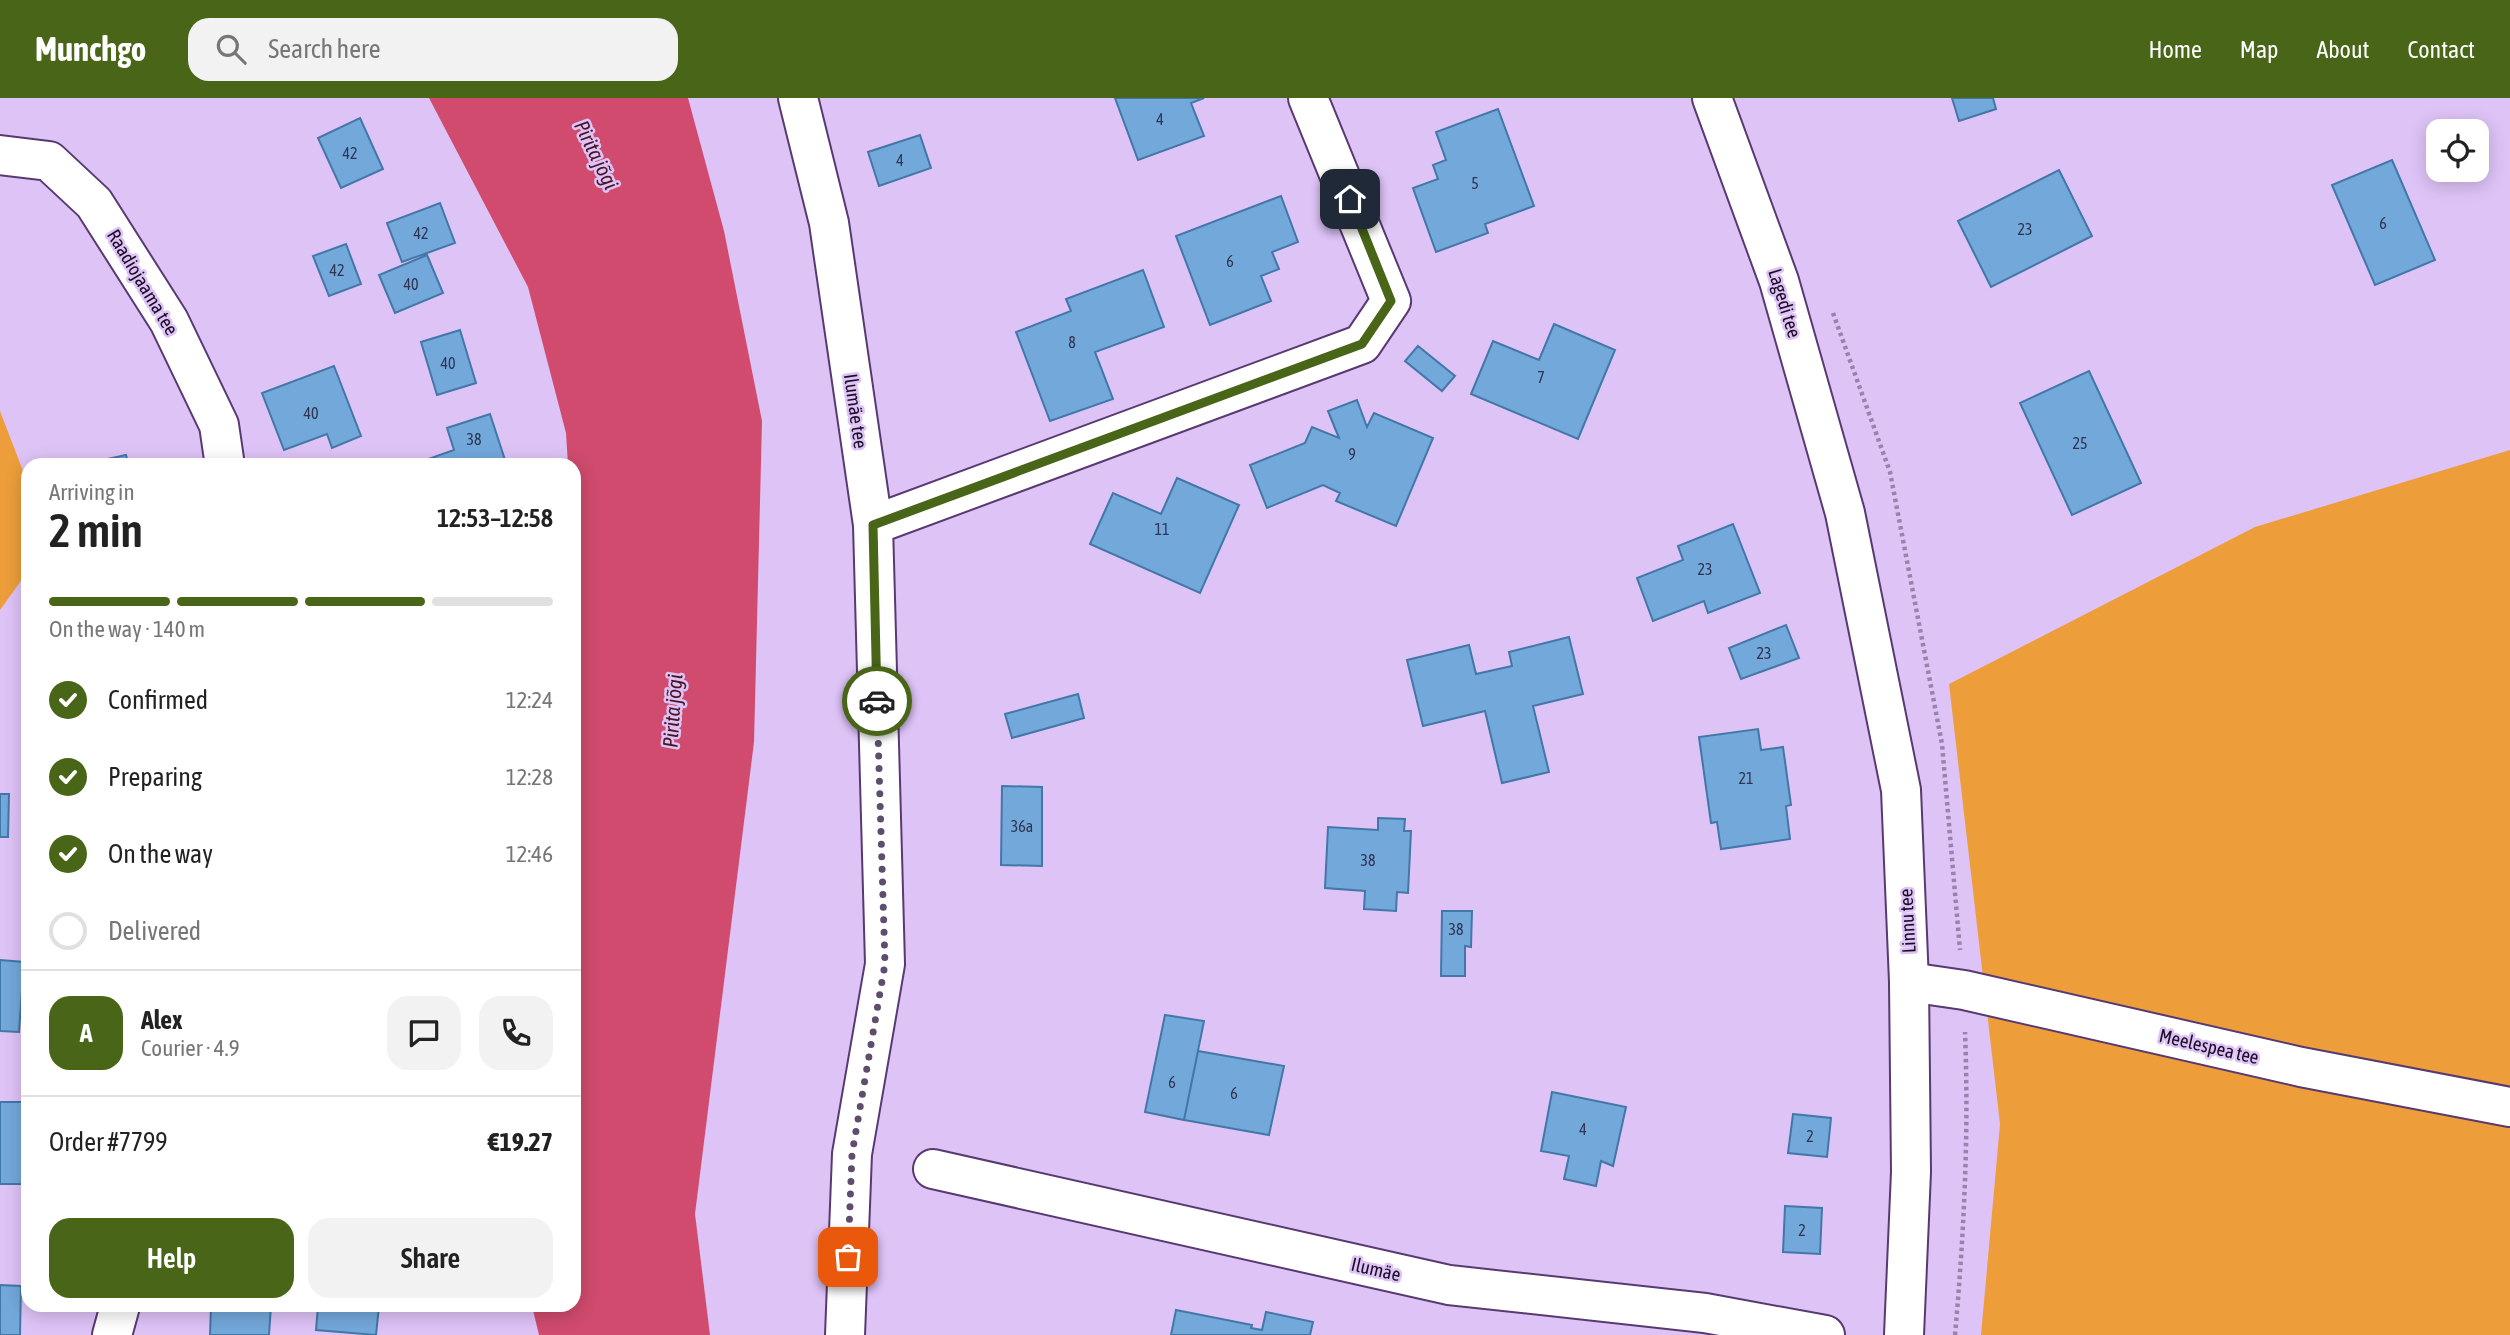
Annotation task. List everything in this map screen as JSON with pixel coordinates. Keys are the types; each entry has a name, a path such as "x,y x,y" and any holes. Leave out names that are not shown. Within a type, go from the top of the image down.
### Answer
{"street":[{"name":"Ilumäe tee","path":"798,98 829,223 873,525 885,964 852,1154 845,1335"},
{"path":"873,525 1362,344 1391,301 1308,98"},
{"name":"Lagedi tee","path":"1713,98 1779,281 1845,513"},
{"name":"Raadiojaama tee","path":"0,155 49,161 94,203 169,321 219,425 224,458"},
{"name":"Linnu tee","path":"1845,513 1901,790 1909,982 1911,1172 1904,1335"},
{"name":"Meelespea tee","path":"1909,982 1964,990 2301,1067 2510,1107"},
{"name":"Ilumäe","path":"933,1169 1449,1285 1705,1313 1825,1335"},
{"path":"112,1335 118,1312"}],"shaded area":[{"path":"0,411 21,466 21,581 0,610"},
{"path":"2510,450 2510,1335 1981,1335 2000,1124 1949,684 2255,527"}],"water":[{"name":"Pirita jõgi","path":"429,98 688,98 724,231 762,421 754,742 695,1214 710,1335 539,1335 533,1312 581,1312 581,458 568,458 566,433 528,287"}],"building":[{"path":"1115,98 1204,98 1191,103 1204,136 1138,160"},
{"path":"1952,98 1993,98 1996,109 1959,121"},
{"path":"1498,109 1534,206 1485,224 1488,233 1436,252 1413,188 1438,179 1433,165 1446,160 1436,132"},
{"path":"360,118 383,169 341,188 318,138"},
{"path":"920,135 931,168 879,186 868,152"},
{"path":"2392,160 2435,260 2375,285 2332,185"},
{"path":"2059,170 2092,236 1991,287 1958,221"},
{"path":"1281,196 1298,242 1272,252 1279,269 1261,276 1271,301 1210,325 1176,236"},
{"path":"440,203 455,243 402,262 387,223"},
{"path":"346,244 361,284 329,296 313,256"},
{"path":"427,255 443,293 395,313 379,275"},
{"path":"1143,270 1164,327 1095,352 1113,399 1050,421 1016,332 1071,311 1066,299"},
{"path":"1554,324 1615,350 1578,439 1471,394 1493,341 1539,360"},
{"path":"460,330 476,383 437,395 421,342"},
{"path":"1418,346 1455,376 1442,391 1405,361"},
{"path":"334,366 361,436 332,448 327,434 284,450 262,393"},
{"path":"2089,371 2141,483 2072,515 2020,403"},
{"path":"1357,400 1367,427 1374,413 1433,438 1396,526 1336,501 1340,493 1323,485 1267,508 1250,465 1305,443 1312,427 1339,438 1328,411"},
{"path":"490,414 504,458 432,458 454,450 447,428"},
{"path":"1177,478 1239,505 1200,593 1090,544 1113,493 1161,514"},
{"path":"1733,524 1760,593 1708,613 1704,601 1653,621 1637,578 1683,560 1678,546"},
{"path":"1786,625 1799,658 1741,679 1729,648"},
{"path":"1569,637 1583,694 1533,706 1549,772 1502,783 1485,711 1423,726 1407,660 1469,645 1476,674 1512,666 1509,652"},
{"path":"1078,694 1084,718 1012,738 1005,714"},
{"path":"1758,729 1761,750 1783,747 1791,805 1786,806 1790,839 1721,849 1717,822 1711,823 1699,737"},
{"path":"1002,786 1042,787 1042,866 1001,865"},
{"path":"0,794 9,794 8,837 0,837"},
{"path":"1378,818 1405,819 1404,831 1411,831 1408,893 1397,892 1396,911 1364,909 1365,891 1325,888 1328,827 1378,830"},
{"path":"1442,911 1472,911 1471,947 1465,946 1465,976 1441,976"},
{"path":"0,960 21,962 19,1032 0,1031"},
{"path":"1165,1015 1204,1021 1184,1120 1145,1112"},
{"path":"1198,1051 1284,1066 1269,1135 1184,1120"},
{"path":"1552,1092 1626,1107 1613,1166 1601,1161 1596,1186 1564,1179 1569,1156 1541,1151"},
{"path":"0,1102 21,1102 21,1184 0,1184"},
{"path":"1793,1114 1831,1118 1827,1157 1788,1153"},
{"path":"1785,1206 1822,1208 1820,1254 1783,1252"},
{"path":"0,1285 21,1286 20,1335 0,1335"},
{"path":"1176,1310 1252,1325 1251,1328 1262,1330 1266,1312 1313,1322 1310,1335 1171,1335"},
{"path":"211,1312 271,1312 269,1335 210,1335"},
{"path":"318,1312 378,1312 376,1335 316,1330"}],"way so far":[{"path":"848,1257 852,1154 885,964 877,701"}],"route":[{"path":"877,701 873,525 1362,344 1391,301 1350,199"}]}
